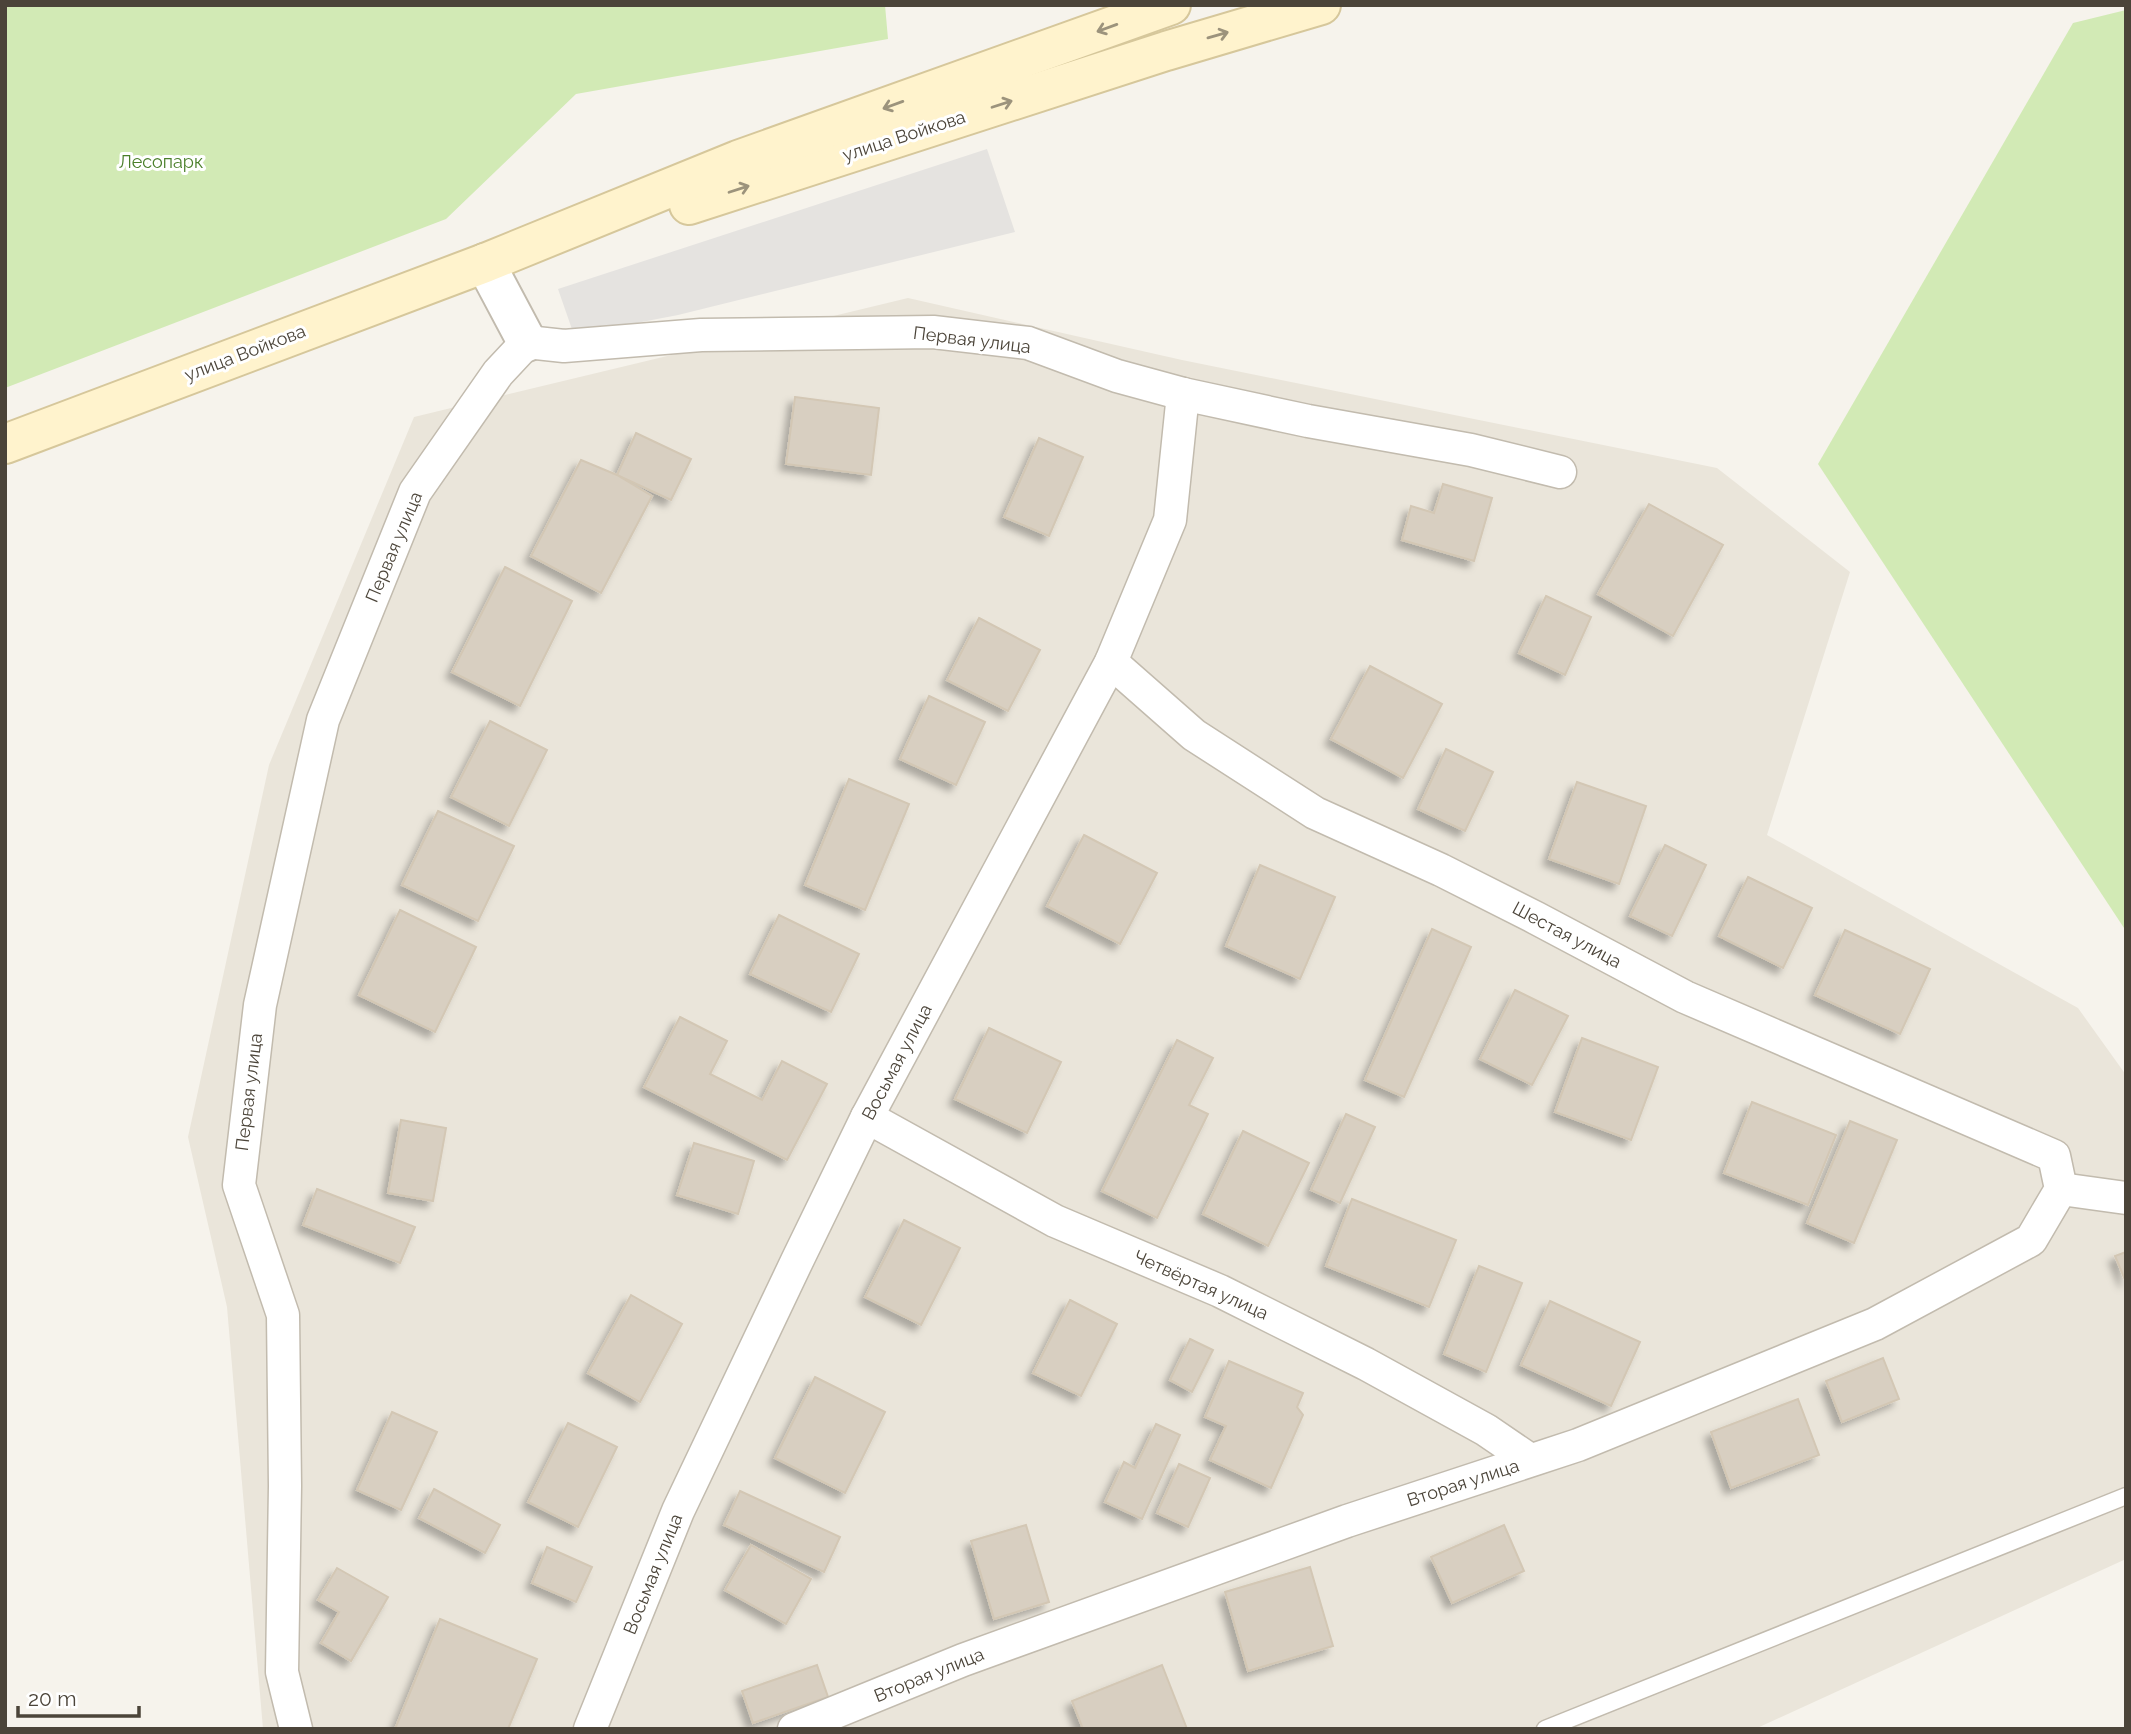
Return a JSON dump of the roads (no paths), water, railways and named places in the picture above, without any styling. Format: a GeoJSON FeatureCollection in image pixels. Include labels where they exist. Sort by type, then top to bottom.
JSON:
{"type":"FeatureCollection","features":[{"type":"Feature","properties":{"kind":"main road","name":"улица Войкова"},"geometry":{"type":"LineString","coordinates":[[5,444],[485,263],[738,160],[1171,5]]}},
{"type":"Feature","properties":{"kind":"main road","name":"улица Войкова"},"geometry":{"type":"LineString","coordinates":[[485,263],[641,221],[1166,51],[1321,5]]}},
{"type":"Feature","properties":{"kind":"street"},"geometry":{"type":"LineString","coordinates":[[485,263],[527,342]]}},
{"type":"Feature","properties":{"kind":"street","name":"Первая улица"},"geometry":{"type":"LineString","coordinates":[[296,1729],[282,1672],[285,1486],[283,1315],[239,1185],[260,1006],[323,720],[415,492],[498,373],[527,342],[564,346],[701,335],[933,332],[1028,343],[1117,376],[1183,394],[1308,421],[1471,450],[1560,472]]}},
{"type":"Feature","properties":{"kind":"street","name":"Восьмая улица"},"geometry":{"type":"LineString","coordinates":[[590,1729],[678,1511],[867,1117],[1111,662],[1170,520],[1183,394]]}},
{"type":"Feature","properties":{"kind":"street","name":"Шестая улица"},"geometry":{"type":"LineString","coordinates":[[1111,662],[1194,735],[1315,813],[1441,870],[1685,997],[2054,1156],[2061,1189]]}},
{"type":"Feature","properties":{"kind":"street","name":"Четвёртая улица"},"geometry":{"type":"LineString","coordinates":[[867,1117],[1055,1221],[1220,1291],[1366,1364],[1486,1430],[1530,1460]]}},
{"type":"Feature","properties":{"kind":"street"},"geometry":{"type":"LineString","coordinates":[[2061,1189],[2126,1198]]}},
{"type":"Feature","properties":{"kind":"street","name":"Вторая улица"},"geometry":{"type":"LineString","coordinates":[[794,1729],[963,1660],[1347,1521],[1578,1445],[1875,1324],[2031,1241],[2061,1189]]}},
{"type":"Feature","properties":{"kind":"lane"},"geometry":{"type":"LineString","coordinates":[[1545,1729],[2126,1496]]}},
{"type":"Feature","properties":{"kind":"park label","name":"Лесопарк"},"geometry":{"type":"Point","coordinates":[161,162]}}]}
